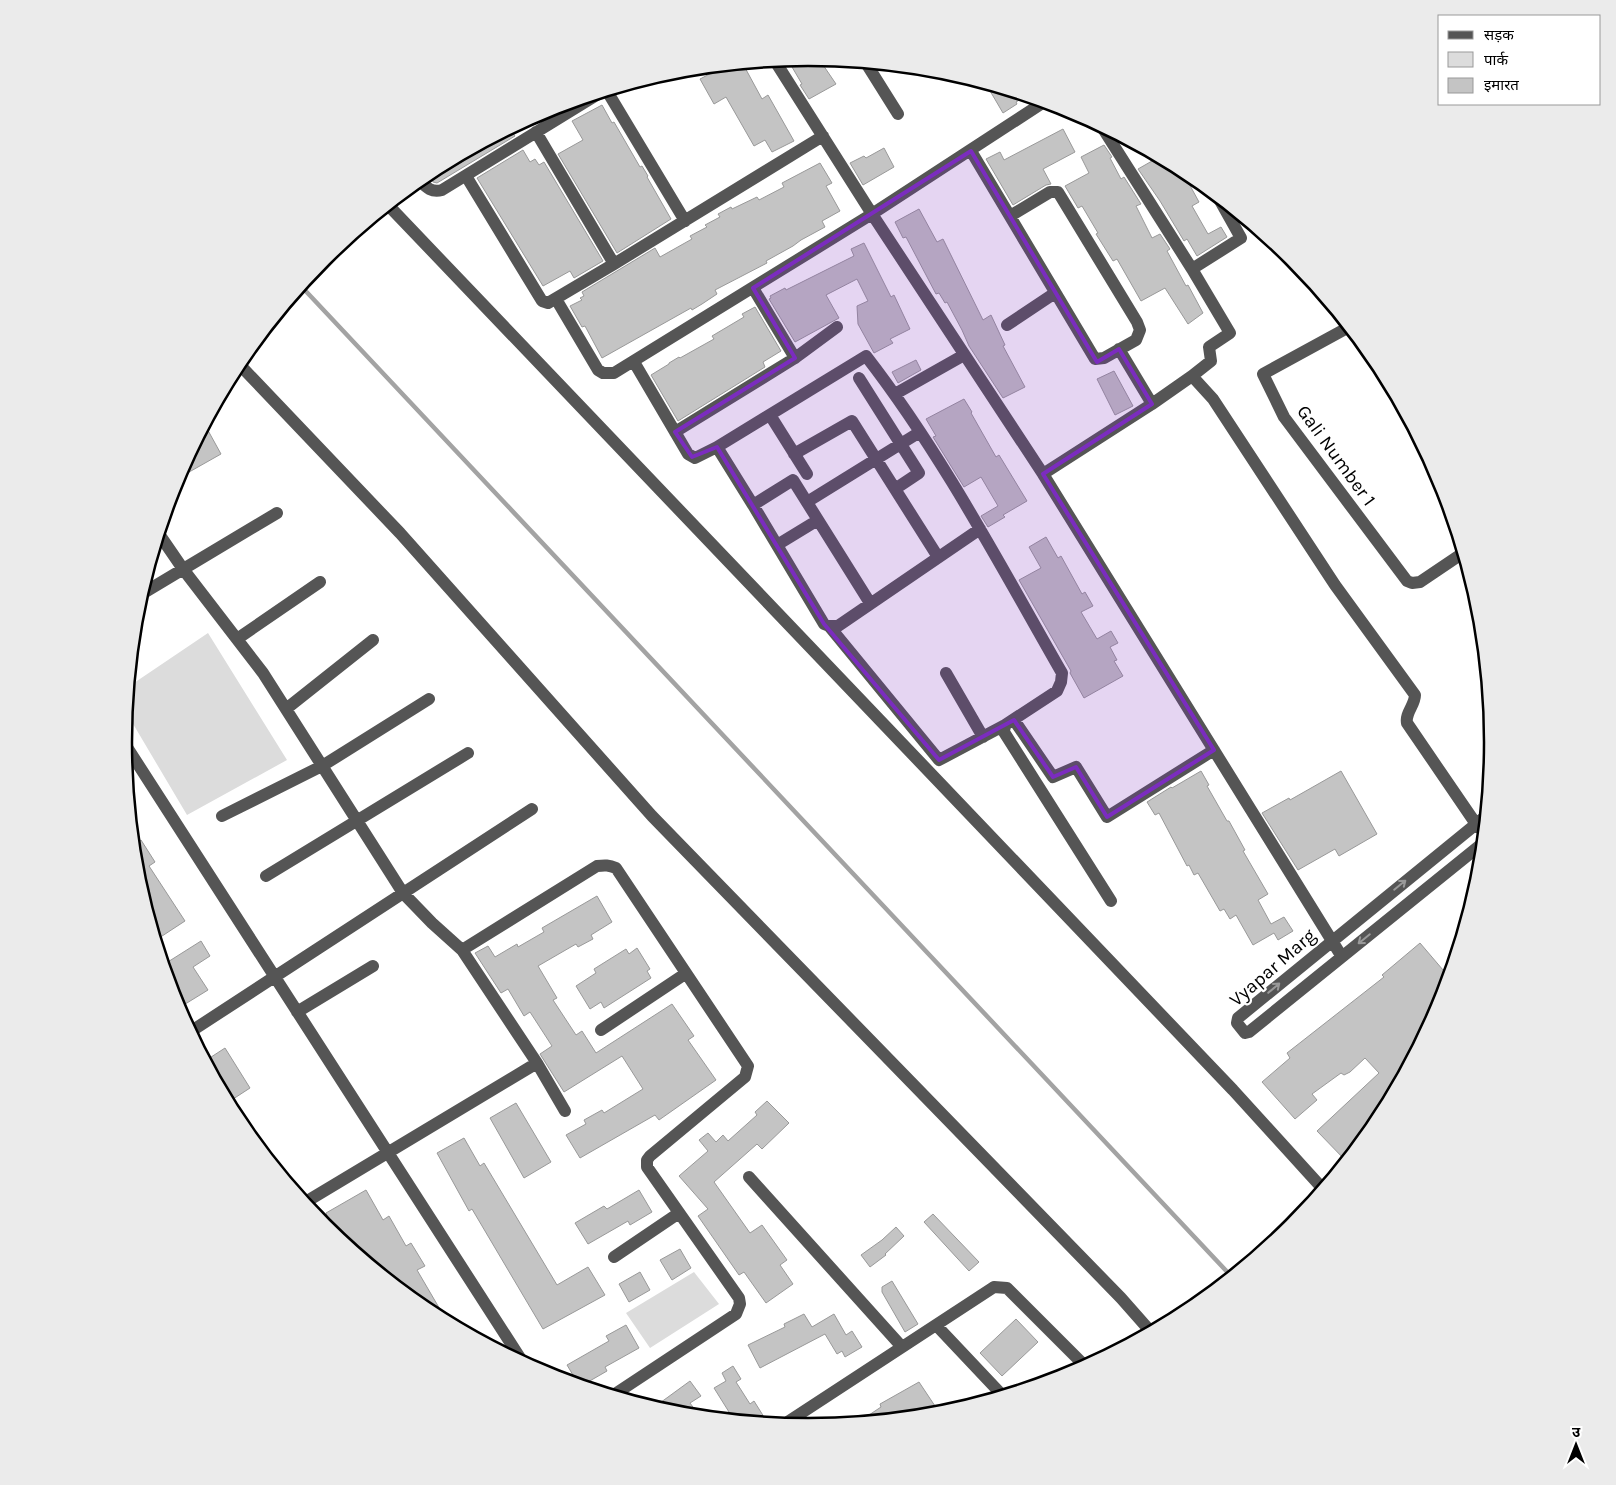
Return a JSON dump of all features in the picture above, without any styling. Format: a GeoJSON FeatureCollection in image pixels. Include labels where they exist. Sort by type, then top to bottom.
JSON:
{"type":"FeatureCollection","features":[{"type":"Feature","properties":{"kind":"street"},"geometry":{"type":"LineString","coordinates":[[779,67],[872,214],[1043,474],[1342,957]]}},
{"type":"Feature","properties":{"kind":"street"},"geometry":{"type":"LineString","coordinates":[[870,70],[898,114]]}},
{"type":"Feature","properties":{"kind":"street"},"geometry":{"type":"LineString","coordinates":[[610,96],[685,221]]}},
{"type":"Feature","properties":{"kind":"street"},"geometry":{"type":"LineString","coordinates":[[556,299],[598,370],[603,373],[614,373],[872,214],[1037,107]]}},
{"type":"Feature","properties":{"kind":"street"},"geometry":{"type":"LineString","coordinates":[[425,185],[429,189],[437,191],[466,176],[576,108]]}},
{"type":"Feature","properties":{"kind":"street"},"geometry":{"type":"LineString","coordinates":[[536,132],[614,264]]}},
{"type":"Feature","properties":{"kind":"street"},"geometry":{"type":"LineString","coordinates":[[466,176],[542,301],[548,303],[823,136]]}},
{"type":"Feature","properties":{"kind":"street"},"geometry":{"type":"LineString","coordinates":[[1043,474],[1192,376],[1211,361],[1208,347],[1230,333],[1108,137]]}},
{"type":"Feature","properties":{"kind":"street"},"geometry":{"type":"LineString","coordinates":[[971,151],[1095,359],[1104,358],[1136,340],[1140,330],[1137,322],[1058,192],[1050,192],[1010,216]]}},
{"type":"Feature","properties":{"kind":"street"},"geometry":{"type":"LineString","coordinates":[[392,209],[1226,1082],[1319,1185]]}},
{"type":"Feature","properties":{"kind":"street"},"geometry":{"type":"LineString","coordinates":[[1192,269],[1241,238],[1226,211]]}},
{"type":"Feature","properties":{"kind":"street"},"geometry":{"type":"LineString","coordinates":[[753,288],[795,358]]}},
{"type":"Feature","properties":{"kind":"street"},"geometry":{"type":"LineString","coordinates":[[1007,325],[1055,293]]}},
{"type":"Feature","properties":{"kind":"street"},"geometry":{"type":"LineString","coordinates":[[675,432],[795,358],[837,327]]}},
{"type":"Feature","properties":{"kind":"street","name":"Gali Number 1"},"geometry":{"type":"LineString","coordinates":[[1344,330],[1263,374],[1284,417],[1407,581],[1412,583],[1420,582],[1458,557]]}},
{"type":"Feature","properties":{"kind":"street"},"geometry":{"type":"LineString","coordinates":[[1119,349],[1152,404]]}},
{"type":"Feature","properties":{"kind":"street"},"geometry":{"type":"LineString","coordinates":[[895,394],[964,355]]}},
{"type":"Feature","properties":{"kind":"street"},"geometry":{"type":"LineString","coordinates":[[634,362],[688,454],[692,457],[698,457],[866,356],[895,394],[980,529],[1062,674],[1057,692],[1010,723],[939,760],[828,626],[824,624],[717,447]]}},
{"type":"Feature","properties":{"kind":"street"},"geometry":{"type":"LineString","coordinates":[[244,370],[407,541],[652,816],[1114,1291],[1147,1327]]}},
{"type":"Feature","properties":{"kind":"street"},"geometry":{"type":"LineString","coordinates":[[1192,376],[1213,399],[1335,585],[1415,695],[1406,718],[1407,723],[1479,820]]}},
{"type":"Feature","properties":{"kind":"street"},"geometry":{"type":"LineString","coordinates":[[859,378],[919,473],[895,489]]}},
{"type":"Feature","properties":{"kind":"street"},"geometry":{"type":"LineString","coordinates":[[770,415],[807,474]]}},
{"type":"Feature","properties":{"kind":"street"},"geometry":{"type":"LineString","coordinates":[[794,454],[852,421],[938,557]]}},
{"type":"Feature","properties":{"kind":"street"},"geometry":{"type":"LineString","coordinates":[[807,502],[920,432]]}},
{"type":"Feature","properties":{"kind":"street"},"geometry":{"type":"LineString","coordinates":[[753,505],[793,480],[870,603]]}},
{"type":"Feature","properties":{"kind":"street"},"geometry":{"type":"LineString","coordinates":[[150,589],[277,513]]}},
{"type":"Feature","properties":{"kind":"street"},"geometry":{"type":"LineString","coordinates":[[777,545],[818,520]]}},
{"type":"Feature","properties":{"kind":"street"},"geometry":{"type":"LineString","coordinates":[[828,626],[838,626],[980,529]]}},
{"type":"Feature","properties":{"kind":"street"},"geometry":{"type":"LineString","coordinates":[[163,540],[263,673],[403,893],[432,924],[462,950],[537,1063],[565,1111]]}},
{"type":"Feature","properties":{"kind":"street"},"geometry":{"type":"LineString","coordinates":[[236,639],[320,582]]}},
{"type":"Feature","properties":{"kind":"street"},"geometry":{"type":"LineString","coordinates":[[286,709],[373,640]]}},
{"type":"Feature","properties":{"kind":"street"},"geometry":{"type":"LineString","coordinates":[[946,674],[983,737]]}},
{"type":"Feature","properties":{"kind":"street"},"geometry":{"type":"LineString","coordinates":[[222,816],[322,766],[429,700]]}},
{"type":"Feature","properties":{"kind":"street"},"geometry":{"type":"LineString","coordinates":[[1010,723],[1053,777],[1076,767],[1107,817],[1214,750]]}},
{"type":"Feature","properties":{"kind":"street"},"geometry":{"type":"LineString","coordinates":[[1010,723],[1005,735],[1111,901]]}},
{"type":"Feature","properties":{"kind":"street"},"geometry":{"type":"LineString","coordinates":[[266,876],[468,753]]}},
{"type":"Feature","properties":{"kind":"street"},"geometry":{"type":"LineString","coordinates":[[132,754],[516,1352]]}},
{"type":"Feature","properties":{"kind":"street"},"geometry":{"type":"LineString","coordinates":[[195,1029],[532,809]]}},
{"type":"Feature","properties":{"kind":"street","name":"Vyapar Marg"},"geometry":{"type":"LineString","coordinates":[[1474,855],[1249,1032],[1245,1033],[1237,1023],[1238,1018],[1332,940],[1462,836],[1479,826]]}},
{"type":"Feature","properties":{"kind":"street"},"geometry":{"type":"LineString","coordinates":[[1462,836],[1475,846]]}},
{"type":"Feature","properties":{"kind":"street"},"geometry":{"type":"LineString","coordinates":[[462,950],[597,866],[604,864],[616,868],[748,1066],[744,1078],[647,1160],[647,1167],[739,1298],[739,1310],[736,1314],[619,1392]]}},
{"type":"Feature","properties":{"kind":"street"},"geometry":{"type":"LineString","coordinates":[[297,1012],[373,966]]}},
{"type":"Feature","properties":{"kind":"street"},"geometry":{"type":"LineString","coordinates":[[601,1030],[685,974]]}},
{"type":"Feature","properties":{"kind":"street"},"geometry":{"type":"LineString","coordinates":[[310,1199],[537,1063]]}},
{"type":"Feature","properties":{"kind":"street"},"geometry":{"type":"LineString","coordinates":[[749,1177],[902,1347]]}},
{"type":"Feature","properties":{"kind":"street"},"geometry":{"type":"LineString","coordinates":[[614,1257],[679,1212]]}},
{"type":"Feature","properties":{"kind":"street"},"geometry":{"type":"LineString","coordinates":[[793,1418],[994,1287],[1007,1288],[1080,1361]]}},
{"type":"Feature","properties":{"kind":"street"},"geometry":{"type":"LineString","coordinates":[[936,1325],[998,1391]]}},
{"type":"Feature","properties":{"kind":"highlighted area"},"geometry":{"type":"Polygon","coordinates":[[[971,151],[1097,362],[1119,349],[1152,404],[1043,474],[1214,750],[1107,817],[1076,767],[1053,777],[1014,720],[939,760],[824,624],[717,447],[692,457],[675,432],[795,358],[753,288],[971,151]]]}},
{"type":"Feature","properties":{"kind":"green space"},"geometry":{"type":"Polygon","coordinates":[[[208,633],[287,760],[187,815],[132,723],[135,682],[208,633]]]}},
{"type":"Feature","properties":{"kind":"green space"},"geometry":{"type":"Polygon","coordinates":[[[694,1272],[719,1304],[650,1348],[626,1313],[694,1272]]]}},
{"type":"Feature","properties":{"kind":"building"},"geometry":{"type":"Polygon","coordinates":[[[792,67],[824,67],[836,84],[809,99],[792,67]]]}},
{"type":"Feature","properties":{"kind":"building"},"geometry":{"type":"Polygon","coordinates":[[[746,70],[762,99],[768,95],[794,141],[772,152],[765,140],[754,146],[726,97],[714,104],[700,79],[711,73],[746,70]]]}},
{"type":"Feature","properties":{"kind":"building"},"geometry":{"type":"Polygon","coordinates":[[[990,91],[1019,100],[1016,102],[1017,104],[1003,113],[990,91]]]}},
{"type":"Feature","properties":{"kind":"building"},"geometry":{"type":"Polygon","coordinates":[[[602,105],[640,167],[642,166],[671,219],[617,253],[558,154],[583,140],[572,121],[602,105]]]}},
{"type":"Feature","properties":{"kind":"building"},"geometry":{"type":"Polygon","coordinates":[[[1063,129],[1075,152],[1043,169],[1051,184],[1046,185],[1013,205],[986,159],[1000,152],[1004,160],[1063,129]]]}},
{"type":"Feature","properties":{"kind":"building"},"geometry":{"type":"Polygon","coordinates":[[[514,134],[515,136],[437,183],[432,180],[470,157],[509,136],[514,134]]]}},
{"type":"Feature","properties":{"kind":"building"},"geometry":{"type":"Polygon","coordinates":[[[1104,145],[1112,157],[1110,158],[1121,179],[1124,177],[1141,204],[1136,206],[1152,238],[1160,234],[1170,249],[1167,251],[1186,286],[1188,285],[1203,313],[1188,324],[1165,288],[1141,301],[1117,259],[1113,261],[1096,234],[1098,233],[1082,206],[1078,208],[1065,186],[1089,173],[1081,157],[1104,145]]]}},
{"type":"Feature","properties":{"kind":"building"},"geometry":{"type":"Polygon","coordinates":[[[884,148],[894,167],[863,185],[850,163],[864,156],[866,158],[884,148]]]}},
{"type":"Feature","properties":{"kind":"building"},"geometry":{"type":"Polygon","coordinates":[[[523,150],[530,162],[535,159],[539,165],[544,162],[603,261],[574,278],[570,271],[543,286],[477,178],[523,150]]]}},
{"type":"Feature","properties":{"kind":"building"},"geometry":{"type":"Polygon","coordinates":[[[1152,161],[1189,184],[1199,202],[1192,206],[1208,234],[1221,227],[1227,237],[1197,256],[1187,239],[1184,241],[1138,169],[1152,161]]]}},
{"type":"Feature","properties":{"kind":"building"},"geometry":{"type":"Polygon","coordinates":[[[820,163],[832,183],[826,186],[840,211],[822,221],[825,227],[766,261],[767,263],[715,290],[717,294],[692,310],[691,308],[602,358],[585,326],[582,327],[570,306],[582,300],[580,298],[584,296],[582,292],[655,248],[660,257],[692,239],[690,236],[720,217],[718,214],[757,197],[759,200],[784,187],[782,183],[820,163]]]}},
{"type":"Feature","properties":{"kind":"building"},"geometry":{"type":"Polygon","coordinates":[[[919,209],[937,242],[943,239],[983,320],[991,315],[1005,345],[1003,346],[1025,387],[1003,398],[969,346],[947,302],[945,303],[939,293],[936,294],[906,237],[903,238],[895,222],[919,209]]]}},
{"type":"Feature","properties":{"kind":"building"},"geometry":{"type":"Polygon","coordinates":[[[864,243],[891,297],[894,295],[910,329],[890,339],[893,343],[874,353],[858,324],[857,306],[868,301],[857,279],[826,295],[839,318],[795,342],[769,299],[771,298],[770,296],[854,256],[851,249],[864,243]]]}},
{"type":"Feature","properties":{"kind":"building"},"geometry":{"type":"Polygon","coordinates":[[[755,307],[781,351],[763,362],[765,367],[678,421],[651,375],[679,357],[714,339],[712,336],[744,317],[742,314],[755,307]]]}},
{"type":"Feature","properties":{"kind":"building"},"geometry":{"type":"Polygon","coordinates":[[[916,360],[921,370],[898,383],[892,372],[916,360]]]}},
{"type":"Feature","properties":{"kind":"building"},"geometry":{"type":"Polygon","coordinates":[[[1114,371],[1133,406],[1115,415],[1097,379],[1114,371]]]}},
{"type":"Feature","properties":{"kind":"building"},"geometry":{"type":"Polygon","coordinates":[[[964,399],[996,457],[999,455],[1027,501],[1003,515],[1005,517],[988,527],[981,516],[998,506],[981,477],[964,487],[933,437],[936,436],[926,419],[964,399]]]}},
{"type":"Feature","properties":{"kind":"building"},"geometry":{"type":"Polygon","coordinates":[[[208,430],[221,454],[188,473],[208,430]]]}},
{"type":"Feature","properties":{"kind":"building"},"geometry":{"type":"Polygon","coordinates":[[[1046,537],[1058,558],[1061,556],[1082,594],[1085,592],[1093,606],[1081,612],[1097,639],[1111,631],[1118,643],[1110,647],[1117,660],[1114,661],[1123,676],[1084,698],[1070,673],[1071,671],[1019,580],[1041,568],[1029,547],[1046,537]]]}},
{"type":"Feature","properties":{"kind":"building"},"geometry":{"type":"Polygon","coordinates":[[[1201,771],[1209,785],[1207,786],[1227,821],[1229,821],[1245,850],[1243,851],[1268,894],[1258,900],[1271,924],[1284,917],[1293,931],[1278,940],[1274,933],[1253,945],[1236,915],[1230,919],[1224,909],[1220,911],[1198,873],[1194,875],[1189,865],[1187,866],[1159,813],[1155,815],[1147,802],[1201,771]]]}},
{"type":"Feature","properties":{"kind":"building"},"geometry":{"type":"Polygon","coordinates":[[[1341,771],[1377,834],[1339,856],[1335,849],[1298,870],[1262,813],[1289,798],[1290,800],[1341,771]]]}},
{"type":"Feature","properties":{"kind":"building"},"geometry":{"type":"Polygon","coordinates":[[[141,840],[155,862],[149,866],[185,921],[161,937],[145,874],[141,840]]]}},
{"type":"Feature","properties":{"kind":"building"},"geometry":{"type":"Polygon","coordinates":[[[597,896],[612,922],[591,935],[593,939],[578,947],[576,944],[538,966],[557,998],[553,1000],[576,1035],[582,1031],[596,1053],[672,1004],[694,1036],[688,1040],[716,1080],[659,1120],[655,1115],[580,1158],[566,1135],[586,1124],[584,1120],[602,1110],[604,1113],[643,1089],[622,1056],[564,1092],[540,1054],[552,1046],[530,1012],[524,1016],[508,989],[501,993],[475,953],[488,946],[495,957],[517,944],[518,947],[544,932],[542,928],[597,896]]]}},
{"type":"Feature","properties":{"kind":"building"},"geometry":{"type":"Polygon","coordinates":[[[201,941],[210,956],[193,967],[208,990],[185,1004],[169,961],[201,941]]]}},
{"type":"Feature","properties":{"kind":"building"},"geometry":{"type":"Polygon","coordinates":[[[1420,943],[1444,971],[1415,1042],[1394,1081],[1342,1157],[1317,1131],[1379,1073],[1365,1058],[1350,1072],[1344,1075],[1341,1073],[1312,1094],[1317,1100],[1295,1119],[1262,1082],[1290,1058],[1287,1053],[1384,977],[1382,975],[1420,943]]]}},
{"type":"Feature","properties":{"kind":"building"},"geometry":{"type":"Polygon","coordinates":[[[637,948],[650,969],[647,971],[651,978],[604,1008],[601,1002],[590,1009],[576,986],[596,973],[594,969],[626,949],[629,954],[637,948]]]}},
{"type":"Feature","properties":{"kind":"building"},"geometry":{"type":"Polygon","coordinates":[[[225,1048],[250,1088],[234,1099],[210,1058],[225,1048]]]}},
{"type":"Feature","properties":{"kind":"building"},"geometry":{"type":"Polygon","coordinates":[[[767,1101],[789,1123],[762,1149],[757,1144],[714,1182],[750,1233],[762,1225],[787,1260],[780,1265],[793,1284],[766,1303],[744,1272],[739,1275],[698,1216],[708,1209],[679,1176],[708,1151],[699,1140],[708,1133],[716,1142],[723,1135],[728,1141],[757,1115],[755,1112],[767,1101]]]}},
{"type":"Feature","properties":{"kind":"building"},"geometry":{"type":"Polygon","coordinates":[[[516,1103],[551,1162],[524,1178],[490,1118],[516,1103]]]}},
{"type":"Feature","properties":{"kind":"building"},"geometry":{"type":"Polygon","coordinates":[[[464,1138],[480,1166],[484,1163],[557,1285],[588,1267],[605,1295],[543,1329],[472,1209],[469,1211],[437,1153],[464,1138]]]}},
{"type":"Feature","properties":{"kind":"building"},"geometry":{"type":"Polygon","coordinates":[[[366,1190],[383,1220],[389,1216],[406,1246],[411,1243],[425,1266],[417,1270],[440,1310],[396,1279],[362,1251],[330,1221],[326,1217],[326,1213],[366,1190]]]}},
{"type":"Feature","properties":{"kind":"building"},"geometry":{"type":"Polygon","coordinates":[[[639,1190],[652,1212],[630,1225],[628,1221],[588,1244],[575,1223],[604,1206],[607,1209],[639,1190]]]}},
{"type":"Feature","properties":{"kind":"building"},"geometry":{"type":"Polygon","coordinates":[[[933,1214],[979,1262],[969,1271],[924,1222],[933,1214]]]}},
{"type":"Feature","properties":{"kind":"building"},"geometry":{"type":"Polygon","coordinates":[[[896,1227],[904,1236],[886,1255],[870,1267],[861,1255],[896,1227]]]}},
{"type":"Feature","properties":{"kind":"building"},"geometry":{"type":"Polygon","coordinates":[[[680,1249],[691,1268],[672,1280],[660,1260],[680,1249]]]}},
{"type":"Feature","properties":{"kind":"building"},"geometry":{"type":"Polygon","coordinates":[[[640,1272],[650,1290],[629,1302],[619,1284],[640,1272]]]}},
{"type":"Feature","properties":{"kind":"building"},"geometry":{"type":"Polygon","coordinates":[[[892,1281],[918,1324],[905,1332],[882,1292],[882,1287],[892,1281]]]}},
{"type":"Feature","properties":{"kind":"building"},"geometry":{"type":"Polygon","coordinates":[[[804,1314],[812,1327],[834,1314],[846,1335],[852,1331],[862,1347],[845,1357],[842,1351],[837,1354],[825,1334],[760,1368],[748,1345],[785,1327],[784,1324],[804,1314]]]}},
{"type":"Feature","properties":{"kind":"building"},"geometry":{"type":"Polygon","coordinates":[[[1016,1319],[1038,1342],[1002,1376],[980,1353],[1016,1319]]]}},
{"type":"Feature","properties":{"kind":"building"},"geometry":{"type":"Polygon","coordinates":[[[626,1325],[639,1348],[605,1367],[607,1371],[588,1382],[574,1376],[567,1365],[609,1341],[606,1336],[626,1325]]]}},
{"type":"Feature","properties":{"kind":"building"},"geometry":{"type":"Polygon","coordinates":[[[733,1366],[741,1379],[736,1382],[750,1404],[754,1401],[764,1417],[730,1414],[714,1388],[726,1381],[722,1373],[733,1366]]]}},
{"type":"Feature","properties":{"kind":"building"},"geometry":{"type":"Polygon","coordinates":[[[690,1381],[701,1396],[690,1403],[694,1409],[661,1402],[690,1381]]]}},
{"type":"Feature","properties":{"kind":"building"},"geometry":{"type":"Polygon","coordinates":[[[919,1382],[935,1406],[868,1416],[881,1407],[880,1404],[919,1382]]]}},
{"type":"Feature","properties":{"kind":"waterway"},"geometry":{"type":"LineString","coordinates":[[306,291],[1228,1273]]}}]}
